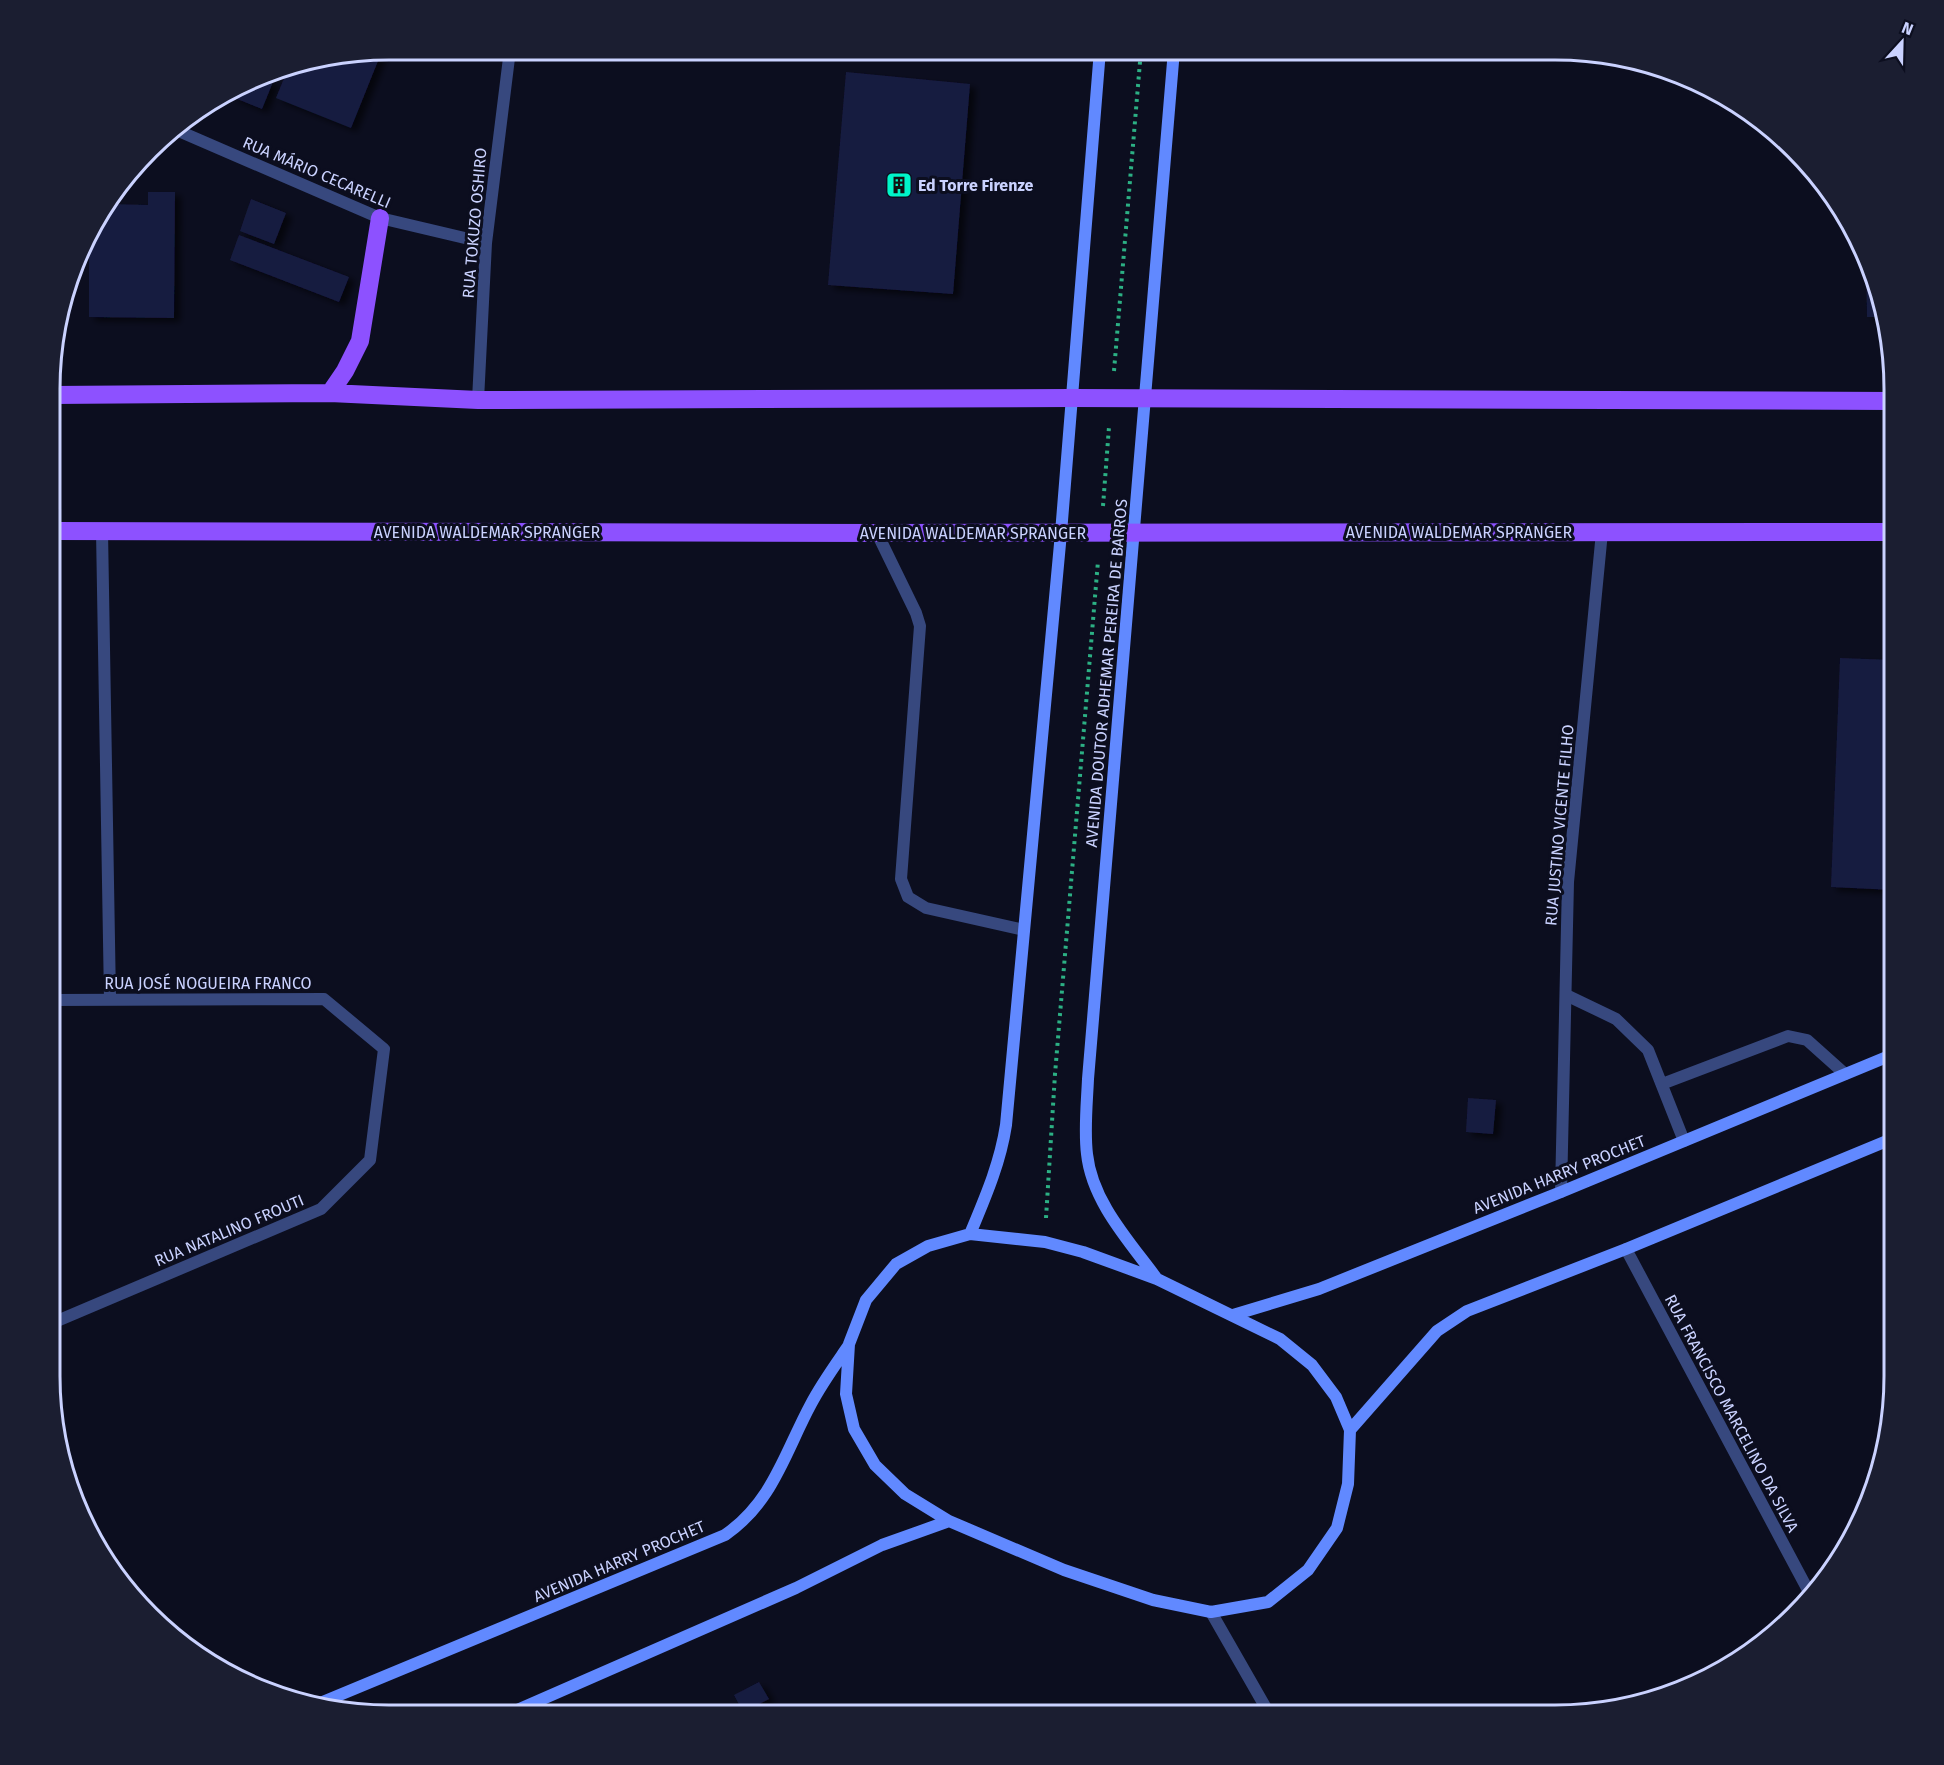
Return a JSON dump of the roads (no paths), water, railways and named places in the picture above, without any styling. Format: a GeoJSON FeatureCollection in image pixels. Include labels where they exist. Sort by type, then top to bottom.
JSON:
{"type":"FeatureCollection","features":[{"type":"Feature","properties":{"kind":"main road"},"geometry":{"type":"LineString","coordinates":[[330,393],[345,371],[360,341],[380,218]]}},
{"type":"Feature","properties":{"kind":"main road"},"geometry":{"type":"LineString","coordinates":[[60,394],[330,393],[478,400],[1072,398],[1884,401]]}},
{"type":"Feature","properties":{"kind":"main road","name":"AVENIDA WALDEMAR SPRANGER"},"geometry":{"type":"LineString","coordinates":[[60,531],[1884,532]]}},
{"type":"Feature","properties":{"kind":"street","name":"RUA TOKUZO OSHIRO"},"geometry":{"type":"LineString","coordinates":[[478,400],[486,243],[509,60]]}},
{"type":"Feature","properties":{"kind":"street"},"geometry":{"type":"LineString","coordinates":[[970,1234],[1002,1150],[1006,1125],[1061,533],[1099,60]]}},
{"type":"Feature","properties":{"kind":"street","name":"AVENIDA DOUTOR ADHEMAR PEREIRA DE BARROS"},"geometry":{"type":"LineString","coordinates":[[1158,1279],[1121,1230],[1098,1193],[1086,1155],[1089,1067],[1173,60]]}},
{"type":"Feature","properties":{"kind":"street","name":"RUA MÁRIO CECARELLI"},"geometry":{"type":"LineString","coordinates":[[183,133],[380,218],[486,243]]}},
{"type":"Feature","properties":{"kind":"street"},"geometry":{"type":"LineString","coordinates":[[102,531],[110,999]]}},
{"type":"Feature","properties":{"kind":"street","name":"RUA JUSTINO VICENTE FILHO"},"geometry":{"type":"LineString","coordinates":[[1561,1192],[1568,882],[1602,532]]}},
{"type":"Feature","properties":{"kind":"street"},"geometry":{"type":"LineString","coordinates":[[877,533],[916,613],[920,626],[901,879],[908,897],[926,908],[1024,930]]}},
{"type":"Feature","properties":{"kind":"street"},"geometry":{"type":"LineString","coordinates":[[1566,995],[1616,1019],[1648,1050],[1684,1142]]}},
{"type":"Feature","properties":{"kind":"street","name":"RUA JOSÉ NOGUEIRA FRANCO"},"geometry":{"type":"LineString","coordinates":[[60,1000],[324,999],[384,1049]]}},
{"type":"Feature","properties":{"kind":"street"},"geometry":{"type":"LineString","coordinates":[[1662,1084],[1788,1036],[1807,1040],[1845,1074]]}},
{"type":"Feature","properties":{"kind":"street","name":"RUA NATALINO FROUTI"},"geometry":{"type":"LineString","coordinates":[[60,1320],[321,1209],[370,1160],[384,1049]]}},
{"type":"Feature","properties":{"kind":"street","name":"AVENIDA HARRY PROCHET"},"geometry":{"type":"LineString","coordinates":[[1233,1315],[1319,1289],[1684,1142],[1884,1058]]}},
{"type":"Feature","properties":{"kind":"street"},"geometry":{"type":"LineString","coordinates":[[1350,1430],[1437,1331],[1467,1311],[1626,1249],[1884,1142]]}},
{"type":"Feature","properties":{"kind":"street"},"geometry":{"type":"LineString","coordinates":[[970,1234],[1045,1242],[1083,1252],[1158,1279],[1280,1339],[1312,1365],[1336,1397],[1350,1430],[1348,1484],[1338,1527],[1308,1570],[1268,1602],[1211,1612],[1153,1600],[1075,1574],[949,1521],[905,1494],[875,1465],[854,1429],[846,1394],[849,1344],[866,1300],[896,1264],[928,1246],[970,1234]]}},
{"type":"Feature","properties":{"kind":"street","name":"RUA FRANCISCO MARCELINO DA SILVA"},"geometry":{"type":"LineString","coordinates":[[1626,1249],[1807,1587]]}},
{"type":"Feature","properties":{"kind":"street","name":"AVENIDA HARRY PROCHET"},"geometry":{"type":"LineString","coordinates":[[329,1700],[725,1535],[741,1524],[760,1504],[812,1402],[849,1344]]}},
{"type":"Feature","properties":{"kind":"street"},"geometry":{"type":"LineString","coordinates":[[529,1705],[796,1587],[882,1545],[949,1521]]}},
{"type":"Feature","properties":{"kind":"street"},"geometry":{"type":"LineString","coordinates":[[1211,1612],[1264,1705]]}},
{"type":"Feature","properties":{"kind":"place","name":"Ed Torre Firenze"},"geometry":{"type":"Point","coordinates":[899,185]}}]}
